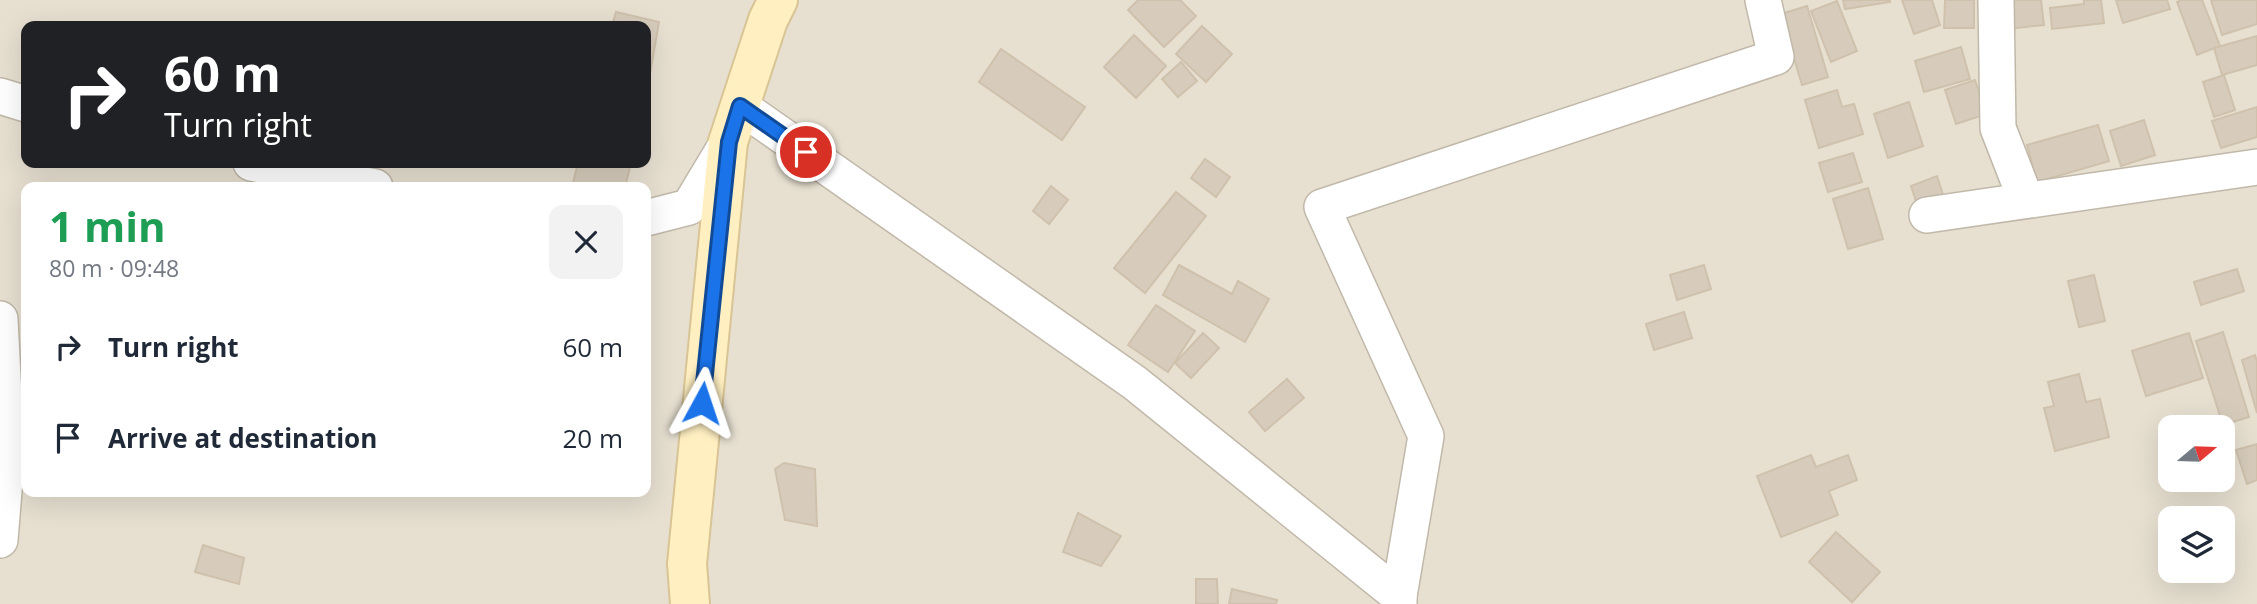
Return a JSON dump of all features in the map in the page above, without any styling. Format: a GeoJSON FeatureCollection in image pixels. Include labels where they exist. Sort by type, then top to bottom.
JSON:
{"type":"FeatureCollection","features":[{"type":"Feature","properties":{"kind":"street"},"geometry":{"type":"LineString","coordinates":[[690,604],[687,564],[729,142],[768,20],[778,0]]}},
{"type":"Feature","properties":{"kind":"street"},"geometry":{"type":"LineString","coordinates":[[1399,600],[1426,436],[1322,207],[1776,57],[1763,0]]}},
{"type":"Feature","properties":{"kind":"street"},"geometry":{"type":"LineString","coordinates":[[1996,0],[1998,128],[2026,200]]}},
{"type":"Feature","properties":{"kind":"street"},"geometry":{"type":"LineString","coordinates":[[0,96],[21,102]]}},
{"type":"Feature","properties":{"kind":"street"},"geometry":{"type":"LineString","coordinates":[[740,106],[1135,383],[1399,600]]}},
{"type":"Feature","properties":{"kind":"street"},"geometry":{"type":"LineString","coordinates":[[651,217],[689,207],[729,142]]}},
{"type":"Feature","properties":{"kind":"street"},"geometry":{"type":"LineString","coordinates":[[1927,215],[2257,167]]}},
{"type":"Feature","properties":{"kind":"street"},"geometry":{"type":"LineString","coordinates":[[277,168],[349,182]]}},
{"type":"Feature","properties":{"kind":"street"},"geometry":{"type":"LineString","coordinates":[[0,319],[4,454],[0,540]]}},
{"type":"Feature","properties":{"kind":"shaded area"},"geometry":{"type":"Polygon","coordinates":[[[0,0],[2257,0],[2257,604],[0,604],[0,0]]]}},
{"type":"Feature","properties":{"kind":"building"},"geometry":{"type":"Polygon","coordinates":[[[1138,0],[1180,0],[1196,16],[1164,47],[1128,10],[1138,0]]]}},
{"type":"Feature","properties":{"kind":"building"},"geometry":{"type":"Polygon","coordinates":[[[1843,0],[1890,0],[1890,2],[1845,9],[1843,0]]]}},
{"type":"Feature","properties":{"kind":"building"},"geometry":{"type":"Polygon","coordinates":[[[1902,0],[1932,0],[1940,25],[1914,34],[1902,0]]]}},
{"type":"Feature","properties":{"kind":"building"},"geometry":{"type":"Polygon","coordinates":[[[1945,0],[1974,0],[1974,28],[1944,28],[1945,0]]]}},
{"type":"Feature","properties":{"kind":"building"},"geometry":{"type":"Polygon","coordinates":[[[2005,0],[2041,0],[2044,25],[2008,29],[2005,0]]]}},
{"type":"Feature","properties":{"kind":"building"},"geometry":{"type":"Polygon","coordinates":[[[2084,0],[2101,0],[2104,23],[2052,29],[2050,8],[2084,4],[2084,0]]]}},
{"type":"Feature","properties":{"kind":"building"},"geometry":{"type":"Polygon","coordinates":[[[2116,0],[2167,0],[2170,9],[2123,23],[2116,0]]]}},
{"type":"Feature","properties":{"kind":"building"},"geometry":{"type":"Polygon","coordinates":[[[2202,0],[2220,46],[2197,55],[2177,2],[2202,0]]]}},
{"type":"Feature","properties":{"kind":"building"},"geometry":{"type":"Polygon","coordinates":[[[2211,0],[2257,0],[2257,24],[2222,35],[2211,0]]]}},
{"type":"Feature","properties":{"kind":"building"},"geometry":{"type":"Polygon","coordinates":[[[1837,1],[1857,51],[1831,62],[1811,11],[1837,1]]]}},
{"type":"Feature","properties":{"kind":"building"},"geometry":{"type":"Polygon","coordinates":[[[1807,6],[1828,77],[1802,85],[1781,14],[1807,6]]]}},
{"type":"Feature","properties":{"kind":"building"},"geometry":{"type":"Polygon","coordinates":[[[616,12],[659,22],[651,68],[651,21],[613,21],[616,12]]]}},
{"type":"Feature","properties":{"kind":"building"},"geometry":{"type":"Polygon","coordinates":[[[1202,26],[1232,54],[1206,82],[1176,54],[1202,26]]]}},
{"type":"Feature","properties":{"kind":"building"},"geometry":{"type":"Polygon","coordinates":[[[1134,35],[1166,66],[1136,98],[1104,67],[1134,35]]]}},
{"type":"Feature","properties":{"kind":"building"},"geometry":{"type":"Polygon","coordinates":[[[2257,36],[2257,65],[2222,75],[2214,48],[2257,36]]]}},
{"type":"Feature","properties":{"kind":"building"},"geometry":{"type":"Polygon","coordinates":[[[1961,47],[1970,79],[1924,92],[1915,61],[1961,47]]]}},
{"type":"Feature","properties":{"kind":"building"},"geometry":{"type":"Polygon","coordinates":[[[1001,49],[1085,107],[1062,140],[979,82],[1001,49]]]}},
{"type":"Feature","properties":{"kind":"building"},"geometry":{"type":"Polygon","coordinates":[[[1181,62],[1197,81],[1178,97],[1162,79],[1181,62]]]}},
{"type":"Feature","properties":{"kind":"building"},"geometry":{"type":"Polygon","coordinates":[[[2224,75],[2235,110],[2214,117],[2203,82],[2224,75]]]}},
{"type":"Feature","properties":{"kind":"building"},"geometry":{"type":"Polygon","coordinates":[[[1975,80],[1986,114],[1956,124],[1945,90],[1975,80]]]}},
{"type":"Feature","properties":{"kind":"building"},"geometry":{"type":"Polygon","coordinates":[[[1837,90],[1842,107],[1854,104],[1863,134],[1819,148],[1805,100],[1837,90]]]}},
{"type":"Feature","properties":{"kind":"building"},"geometry":{"type":"Polygon","coordinates":[[[1909,102],[1923,146],[1888,158],[1874,114],[1909,102]]]}},
{"type":"Feature","properties":{"kind":"building"},"geometry":{"type":"Polygon","coordinates":[[[2257,107],[2257,137],[2221,148],[2212,121],[2257,107]]]}},
{"type":"Feature","properties":{"kind":"building"},"geometry":{"type":"Polygon","coordinates":[[[2144,120],[2155,155],[2121,166],[2110,131],[2144,120]]]}},
{"type":"Feature","properties":{"kind":"building"},"geometry":{"type":"Polygon","coordinates":[[[2098,125],[2109,161],[2037,182],[2027,145],[2098,125]]]}},
{"type":"Feature","properties":{"kind":"building"},"geometry":{"type":"Polygon","coordinates":[[[1853,153],[1862,182],[1828,192],[1819,163],[1853,153]]]}},
{"type":"Feature","properties":{"kind":"building"},"geometry":{"type":"Polygon","coordinates":[[[1205,159],[1230,177],[1216,197],[1191,178],[1205,159]]]}},
{"type":"Feature","properties":{"kind":"building"},"geometry":{"type":"Polygon","coordinates":[[[577,168],[630,168],[626,182],[573,182],[577,168]]]}},
{"type":"Feature","properties":{"kind":"building"},"geometry":{"type":"Polygon","coordinates":[[[1937,176],[1945,201],[1919,210],[1911,186],[1937,176]]]}},
{"type":"Feature","properties":{"kind":"building"},"geometry":{"type":"Polygon","coordinates":[[[1051,186],[1068,200],[1049,224],[1033,211],[1051,186]]]}},
{"type":"Feature","properties":{"kind":"building"},"geometry":{"type":"Polygon","coordinates":[[[1868,188],[1883,239],[1848,249],[1833,199],[1868,188]]]}},
{"type":"Feature","properties":{"kind":"building"},"geometry":{"type":"Polygon","coordinates":[[[1176,192],[1206,216],[1145,293],[1114,268],[1176,192]]]}},
{"type":"Feature","properties":{"kind":"building"},"geometry":{"type":"Polygon","coordinates":[[[1179,265],[1232,294],[1238,281],[1269,299],[1245,342],[1163,295],[1179,265]]]}},
{"type":"Feature","properties":{"kind":"building"},"geometry":{"type":"Polygon","coordinates":[[[1704,265],[1711,289],[1677,300],[1670,275],[1704,265]]]}},
{"type":"Feature","properties":{"kind":"building"},"geometry":{"type":"Polygon","coordinates":[[[2237,269],[2244,291],[2201,305],[2194,282],[2237,269]]]}},
{"type":"Feature","properties":{"kind":"building"},"geometry":{"type":"Polygon","coordinates":[[[2094,275],[2105,321],[2079,327],[2068,281],[2094,275]]]}},
{"type":"Feature","properties":{"kind":"building"},"geometry":{"type":"Polygon","coordinates":[[[1156,305],[1195,331],[1168,372],[1128,345],[1156,305]]]}},
{"type":"Feature","properties":{"kind":"building"},"geometry":{"type":"Polygon","coordinates":[[[1684,312],[1692,338],[1654,350],[1646,324],[1684,312]]]}},
{"type":"Feature","properties":{"kind":"building"},"geometry":{"type":"Polygon","coordinates":[[[2223,332],[2249,417],[2235,421],[2235,415],[2220,415],[2196,341],[2223,332]]]}},
{"type":"Feature","properties":{"kind":"building"},"geometry":{"type":"Polygon","coordinates":[[[1203,333],[1219,348],[1191,378],[1175,363],[1203,333]]]}},
{"type":"Feature","properties":{"kind":"building"},"geometry":{"type":"Polygon","coordinates":[[[2189,333],[2203,378],[2146,396],[2132,351],[2189,333]]]}},
{"type":"Feature","properties":{"kind":"building"},"geometry":{"type":"Polygon","coordinates":[[[2255,355],[2257,362],[2257,413],[2242,360],[2255,355]]]}},
{"type":"Feature","properties":{"kind":"building"},"geometry":{"type":"Polygon","coordinates":[[[2079,374],[2086,402],[2100,399],[2109,437],[2055,451],[2044,408],[2054,406],[2048,382],[2079,374]]]}},
{"type":"Feature","properties":{"kind":"building"},"geometry":{"type":"Polygon","coordinates":[[[1287,379],[1304,398],[1265,431],[1249,412],[1287,379]]]}},
{"type":"Feature","properties":{"kind":"building"},"geometry":{"type":"Polygon","coordinates":[[[2257,444],[2257,480],[2247,484],[2236,450],[2257,444]]]}},
{"type":"Feature","properties":{"kind":"building"},"geometry":{"type":"Polygon","coordinates":[[[1811,455],[1816,467],[1848,455],[1857,480],[1829,491],[1838,515],[1781,537],[1757,476],[1811,455]]]}},
{"type":"Feature","properties":{"kind":"building"},"geometry":{"type":"Polygon","coordinates":[[[784,463],[815,469],[817,526],[785,520],[775,469],[784,463]]]}},
{"type":"Feature","properties":{"kind":"building"},"geometry":{"type":"Polygon","coordinates":[[[1078,513],[1121,536],[1101,566],[1063,552],[1078,513]]]}},
{"type":"Feature","properties":{"kind":"building"},"geometry":{"type":"Polygon","coordinates":[[[1836,532],[1880,572],[1852,602],[1809,562],[1836,532]]]}},
{"type":"Feature","properties":{"kind":"building"},"geometry":{"type":"Polygon","coordinates":[[[203,545],[244,558],[239,584],[195,572],[203,545]]]}},
{"type":"Feature","properties":{"kind":"building"},"geometry":{"type":"Polygon","coordinates":[[[1196,579],[1217,579],[1218,604],[1196,604],[1196,579]]]}},
{"type":"Feature","properties":{"kind":"building"},"geometry":{"type":"Polygon","coordinates":[[[1232,589],[1277,600],[1276,604],[1229,604],[1232,589]]]}},
{"type":"Feature","properties":{"kind":"route"},"geometry":{"type":"LineString","coordinates":[[702,403],[729,142],[740,106],[806,152]]}}]}
